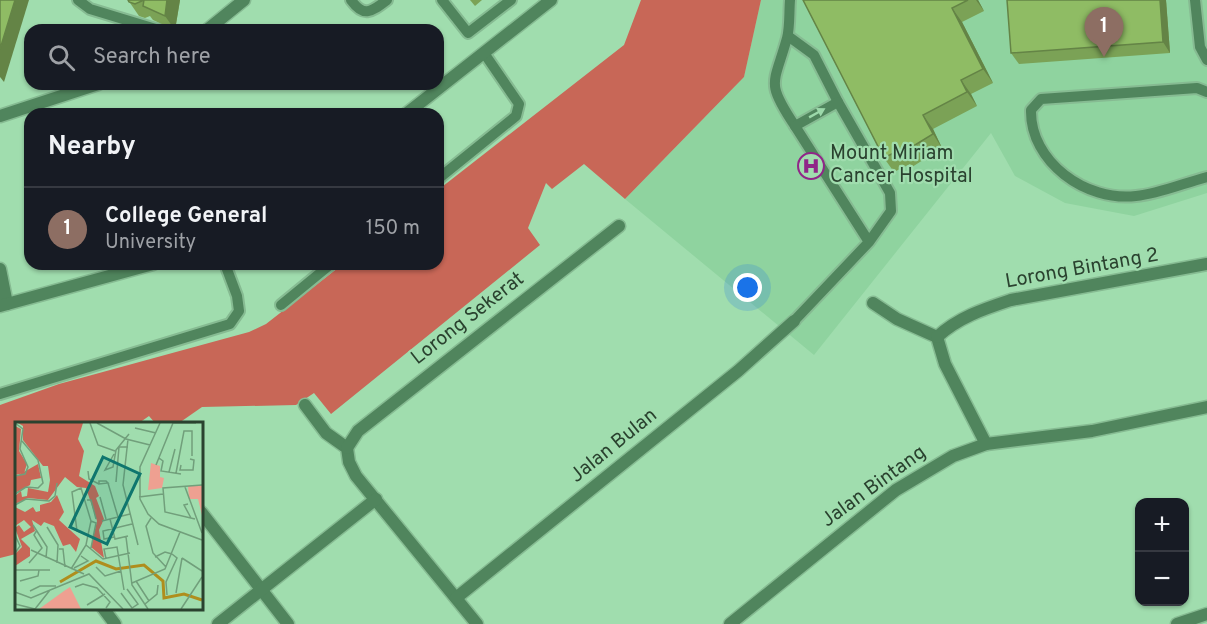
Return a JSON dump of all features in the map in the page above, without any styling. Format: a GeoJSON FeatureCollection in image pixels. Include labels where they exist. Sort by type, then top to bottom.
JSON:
{"type":"FeatureCollection","features":[{"type":"Feature","properties":{"kind":"street"},"geometry":{"type":"LineString","coordinates":[[214,24],[244,0]]}},
{"type":"Feature","properties":{"kind":"street"},"geometry":{"type":"LineString","coordinates":[[444,84],[551,0]]}},
{"type":"Feature","properties":{"kind":"street"},"geometry":{"type":"LineString","coordinates":[[24,108],[80,90]]}},
{"type":"Feature","properties":{"kind":"street"},"geometry":{"type":"LineString","coordinates":[[414,108],[437,90]]}},
{"type":"Feature","properties":{"kind":"street"},"geometry":{"type":"LineString","coordinates":[[0,116],[24,108]]}},
{"type":"Feature","properties":{"kind":"street","name":"Lorong Sekerat"},"geometry":{"type":"LineString","coordinates":[[347,448],[358,431],[619,226]]}},
{"type":"Feature","properties":{"kind":"street","name":"Lorong Bintang 2"},"geometry":{"type":"LineString","coordinates":[[937,337],[952,323],[1011,300],[1207,264]]}},
{"type":"Feature","properties":{"kind":"street"},"geometry":{"type":"LineString","coordinates":[[0,269],[3,305],[131,270]]}},
{"type":"Feature","properties":{"kind":"street"},"geometry":{"type":"LineString","coordinates":[[873,303],[897,319],[937,337],[945,364],[986,444]]}},
{"type":"Feature","properties":{"kind":"street","name":"Jalan Bulan"},"geometry":{"type":"LineString","coordinates":[[456,598],[729,378],[794,321]]}},
{"type":"Feature","properties":{"kind":"street"},"geometry":{"type":"LineString","coordinates":[[305,405],[326,433],[347,448],[349,462],[356,476],[477,624]]}},
{"type":"Feature","properties":{"kind":"street","name":"Jalan Bintang"},"geometry":{"type":"LineString","coordinates":[[730,624],[915,477],[953,456],[986,444],[1092,431],[1207,407]]}},
{"type":"Feature","properties":{"kind":"street"},"geometry":{"type":"LineString","coordinates":[[218,624],[376,499]]}},
{"type":"Feature","properties":{"kind":"street"},"geometry":{"type":"LineString","coordinates":[[202,513],[288,624]]}},
{"type":"Feature","properties":{"kind":"street"},"geometry":{"type":"LineString","coordinates":[[104,609],[115,624]]}},
{"type":"Feature","properties":{"kind":"street"},"geometry":{"type":"LineString","coordinates":[[1177,624],[1207,614]]}},
{"type":"Feature","properties":{"kind":"lane"},"geometry":{"type":"LineString","coordinates":[[78,0],[90,9],[139,24]]}},
{"type":"Feature","properties":{"kind":"lane"},"geometry":{"type":"LineString","coordinates":[[351,0],[358,10],[364,13],[371,13],[387,0]]}},
{"type":"Feature","properties":{"kind":"lane"},"geometry":{"type":"LineString","coordinates":[[442,0],[468,33],[511,0]]}},
{"type":"Feature","properties":{"kind":"lane"},"geometry":{"type":"LineString","coordinates":[[790,0],[788,36],[773,82],[779,102],[869,242]]}},
{"type":"Feature","properties":{"kind":"lane"},"geometry":{"type":"LineString","coordinates":[[1195,0],[1200,47],[1207,60]]}},
{"type":"Feature","properties":{"kind":"lane"},"geometry":{"type":"LineString","coordinates":[[788,36],[814,55],[890,193],[891,211],[869,242],[794,321]]}},
{"type":"Feature","properties":{"kind":"lane"},"geometry":{"type":"LineString","coordinates":[[444,174],[516,116],[519,104],[484,53]]}},
{"type":"Feature","properties":{"kind":"lane"},"geometry":{"type":"LineString","coordinates":[[1207,92],[1197,88],[1041,99],[1031,110],[1030,125],[1052,165],[1075,184],[1100,192],[1136,196],[1207,177]]}},
{"type":"Feature","properties":{"kind":"lane"},"geometry":{"type":"LineString","coordinates":[[795,126],[838,102]]}},
{"type":"Feature","properties":{"kind":"lane"},"geometry":{"type":"LineString","coordinates":[[0,394],[230,324],[239,311],[237,296],[227,270]]}},
{"type":"Feature","properties":{"kind":"lane"},"geometry":{"type":"LineString","coordinates":[[281,305],[324,270]]}},
{"type":"Feature","properties":{"kind":"shaded area"},"geometry":{"type":"Polygon","coordinates":[[[641,0],[761,0],[744,77],[625,199],[584,164],[552,189],[546,183],[528,228],[540,245],[331,414],[314,393],[296,405],[202,407],[180,422],[154,422],[149,416],[140,422],[15,422],[15,554],[0,558],[0,405],[59,384],[249,332],[266,324],[335,270],[444,270],[444,185],[624,45],[641,0]]]}},
{"type":"Feature","properties":{"kind":"shaded area","name":"Mount Miriam Cancer Hospital"},"geometry":{"type":"Polygon","coordinates":[[[761,0],[1207,0],[1207,193],[1134,216],[1065,203],[1015,176],[991,133],[814,355],[625,199],[744,77],[761,0]]]}},
{"type":"Feature","properties":{"kind":"building"},"geometry":{"type":"Polygon","coordinates":[[[0,0],[15,0],[0,49],[0,0]]]}},
{"type":"Feature","properties":{"kind":"building"},"geometry":{"type":"Polygon","coordinates":[[[128,0],[144,0],[135,4],[128,0]]]}},
{"type":"Feature","properties":{"kind":"building"},"geometry":{"type":"Polygon","coordinates":[[[144,0],[167,0],[165,16],[143,6],[144,0]]]}},
{"type":"Feature","properties":{"kind":"building"},"geometry":{"type":"Polygon","coordinates":[[[803,0],[968,0],[952,8],[983,69],[961,80],[967,92],[923,115],[933,134],[902,153],[901,149],[884,158],[803,0]]]}},
{"type":"Feature","properties":{"kind":"building"},"geometry":{"type":"Polygon","coordinates":[[[1007,0],[1160,0],[1163,42],[1011,53],[1007,0]]]}},
{"type":"Feature","properties":{"kind":"place","name":"College General"},"geometry":{"type":"Point","coordinates":[1104,57]}},
{"type":"Feature","properties":{"kind":"place","name":"Mount Miriam Cancer Hospital"},"geometry":{"type":"Point","coordinates":[811,166]}}]}
